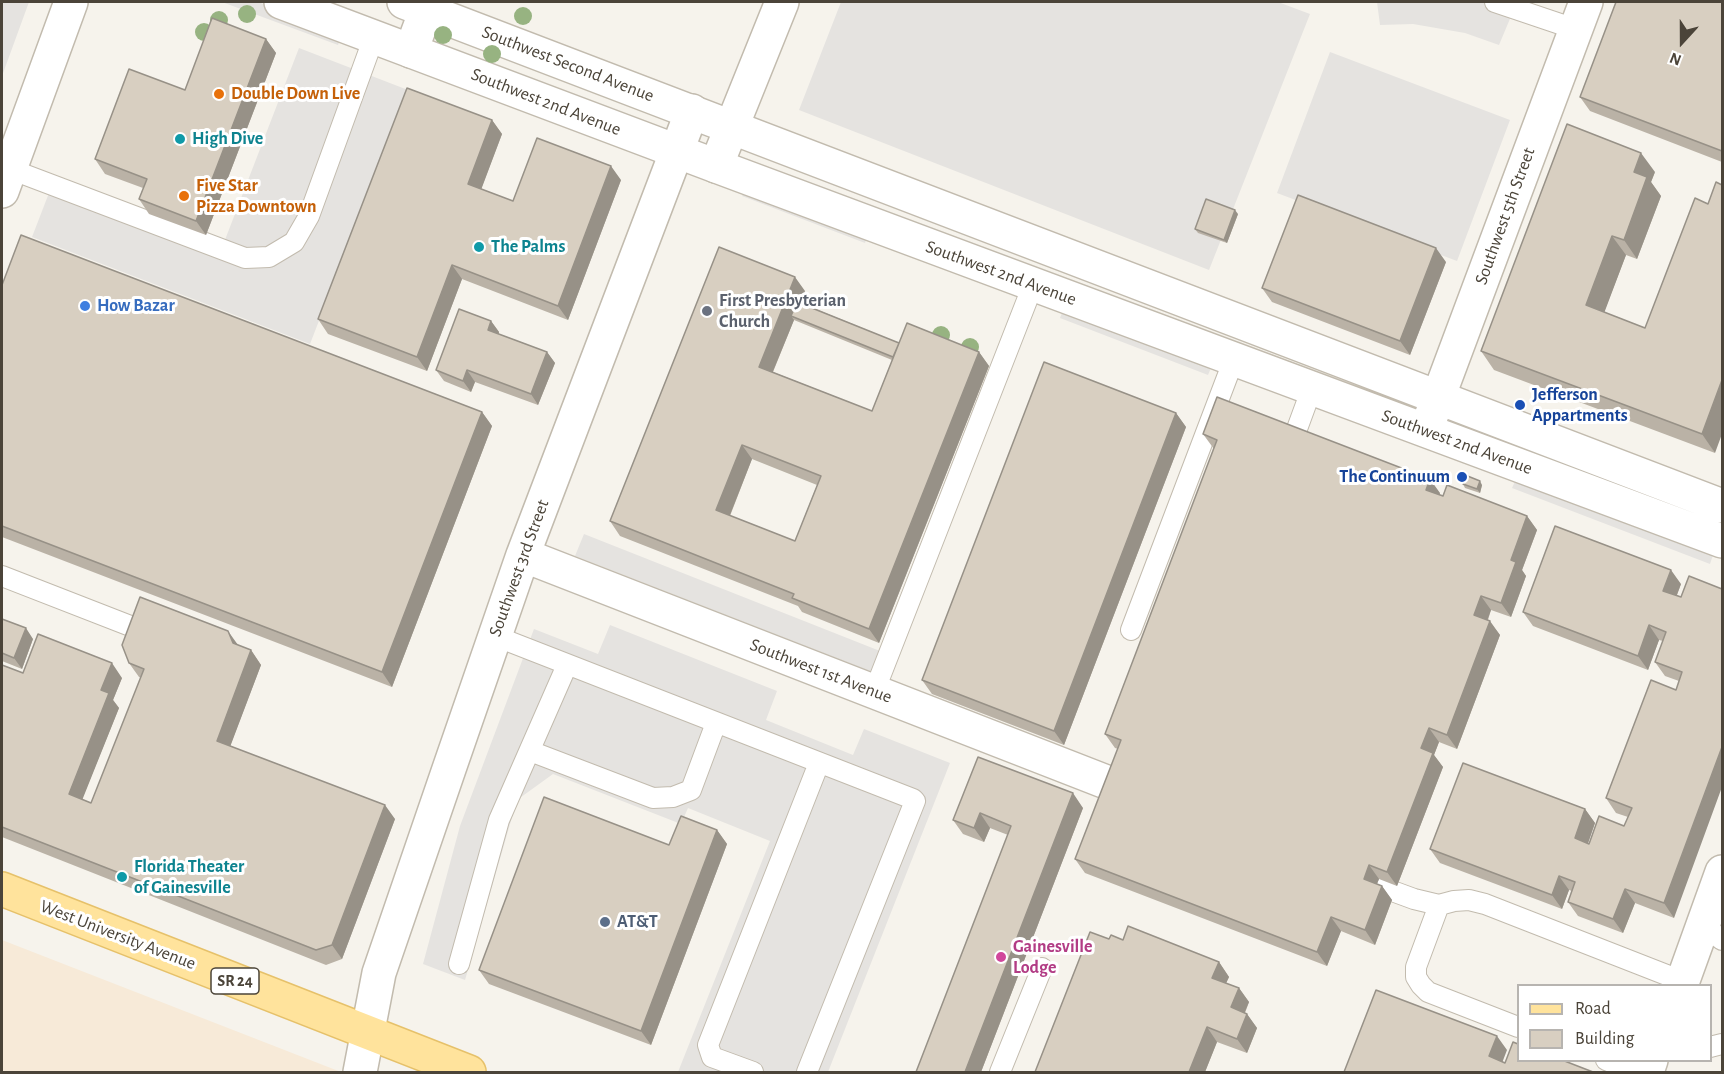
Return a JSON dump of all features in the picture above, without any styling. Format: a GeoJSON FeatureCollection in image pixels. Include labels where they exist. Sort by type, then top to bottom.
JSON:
{"type":"FeatureCollection","features":[{"type":"Feature","properties":{"kind":"main road","name":"West University Avenue"},"geometry":{"type":"LineString","coordinates":[[2,889],[469,1072]]}},
{"type":"Feature","properties":{"kind":"street"},"geometry":{"type":"LineString","coordinates":[[6,180],[71,2]]}},
{"type":"Feature","properties":{"kind":"street","name":"Southwest 2nd Avenue"},"geometry":{"type":"LineString","coordinates":[[280,2],[1722,541]]}},
{"type":"Feature","properties":{"kind":"street"},"geometry":{"type":"LineString","coordinates":[[716,166],[782,2]]}},
{"type":"Feature","properties":{"kind":"street"},"geometry":{"type":"LineString","coordinates":[[411,51],[420,4]]}},
{"type":"Feature","properties":{"kind":"street","name":"Southwest Second Avenue"},"geometry":{"type":"LineString","coordinates":[[420,4],[732,126]]}},
{"type":"Feature","properties":{"kind":"street","name":"Southwest 5th Street"},"geometry":{"type":"LineString","coordinates":[[1426,430],[1580,15]]}},
{"type":"Feature","properties":{"kind":"street","name":"Southwest 3rd Street"},"geometry":{"type":"LineString","coordinates":[[360,1072],[379,973],[495,636],[523,555],[692,111]]}},
{"type":"Feature","properties":{"kind":"street","name":"Southwest 2nd Avenue"},"geometry":{"type":"LineString","coordinates":[[732,126],[1722,506]]}},
{"type":"Feature","properties":{"kind":"street"},"geometry":{"type":"LineString","coordinates":[[1083,303],[1097,266]]}},
{"type":"Feature","properties":{"kind":"street","name":"Southwest 1st Avenue"},"geometry":{"type":"LineString","coordinates":[[523,555],[1119,787]]}},
{"type":"Feature","properties":{"kind":"street"},"geometry":{"type":"LineString","coordinates":[[1681,983],[1713,933],[1722,872]]}},
{"type":"Feature","properties":{"kind":"lane"},"geometry":{"type":"LineString","coordinates":[[1495,2],[1580,15]]}},
{"type":"Feature","properties":{"kind":"lane"},"geometry":{"type":"LineString","coordinates":[[6,180],[246,258],[269,257],[294,242],[309,216],[374,37]]}},
{"type":"Feature","properties":{"kind":"lane"},"geometry":{"type":"LineString","coordinates":[[874,692],[1033,285]]}},
{"type":"Feature","properties":{"kind":"lane"},"geometry":{"type":"LineString","coordinates":[[1131,630],[1234,359]]}},
{"type":"Feature","properties":{"kind":"lane"},"geometry":{"type":"LineString","coordinates":[[1294,437],[1312,388]]}},
{"type":"Feature","properties":{"kind":"lane"},"geometry":{"type":"LineString","coordinates":[[2,576],[133,627]]}},
{"type":"Feature","properties":{"kind":"lane"},"geometry":{"type":"LineString","coordinates":[[495,636],[912,799],[915,804],[807,1072]]}},
{"type":"Feature","properties":{"kind":"lane"},"geometry":{"type":"LineString","coordinates":[[459,964],[499,820],[567,665]]}},
{"type":"Feature","properties":{"kind":"lane"},"geometry":{"type":"LineString","coordinates":[[530,751],[653,798],[673,797],[691,790],[716,723]]}},
{"type":"Feature","properties":{"kind":"lane"},"geometry":{"type":"LineString","coordinates":[[753,1072],[712,1057],[708,1045],[819,763]]}},
{"type":"Feature","properties":{"kind":"lane"},"geometry":{"type":"LineString","coordinates":[[1376,885],[1405,897],[1439,905],[1469,900],[1485,904],[1681,983]]}},
{"type":"Feature","properties":{"kind":"lane"},"geometry":{"type":"LineString","coordinates":[[1439,905],[1416,966],[1416,977],[1421,985],[1428,992],[1517,1027]]}},
{"type":"Feature","properties":{"kind":"lane"},"geometry":{"type":"LineString","coordinates":[[1000,1072],[1042,968]]}},
{"type":"Feature","properties":{"kind":"lane"},"geometry":{"type":"LineString","coordinates":[[1611,1062],[1636,1072]]}},
{"type":"Feature","properties":{"kind":"shaded area"},"geometry":{"type":"Polygon","coordinates":[[[2,2],[29,2],[2,76],[2,2]]]}},
{"type":"Feature","properties":{"kind":"shaded area"},"geometry":{"type":"Polygon","coordinates":[[[222,2],[258,2],[343,33],[338,45],[222,2]]]}},
{"type":"Feature","properties":{"kind":"shaded area"},"geometry":{"type":"Polygon","coordinates":[[[841,2],[1278,2],[1310,14],[1209,270],[799,110],[841,2]]]}},
{"type":"Feature","properties":{"kind":"shaded area"},"geometry":{"type":"Polygon","coordinates":[[[1377,2],[1517,2],[1499,45],[1465,33],[1413,24],[1380,25],[1377,2]]]}},
{"type":"Feature","properties":{"kind":"shaded area"},"geometry":{"type":"Polygon","coordinates":[[[299,48],[408,90],[310,344],[32,237],[54,180],[223,245],[299,48]]]}},
{"type":"Feature","properties":{"kind":"shaded area"},"geometry":{"type":"Polygon","coordinates":[[[1330,52],[1510,120],[1457,261],[1277,193],[1330,52]]]}},
{"type":"Feature","properties":{"kind":"shaded area"},"geometry":{"type":"Polygon","coordinates":[[[746,185],[869,232],[865,243],[742,196],[746,185]]]}},
{"type":"Feature","properties":{"kind":"shaded area"},"geometry":{"type":"Polygon","coordinates":[[[1064,307],[1213,363],[1208,375],[1060,318],[1064,307]]]}},
{"type":"Feature","properties":{"kind":"shaded area"},"geometry":{"type":"Polygon","coordinates":[[[1517,477],[1714,552],[1710,564],[1512,488],[1517,477]]]}},
{"type":"Feature","properties":{"kind":"shaded area"},"geometry":{"type":"Polygon","coordinates":[[[584,534],[880,651],[872,672],[575,556],[584,534]]]}},
{"type":"Feature","properties":{"kind":"shaded area"},"geometry":{"type":"Polygon","coordinates":[[[610,625],[777,691],[766,720],[853,755],[864,729],[950,763],[828,1072],[678,1072],[770,841],[688,808],[681,824],[553,774],[517,800],[465,980],[423,964],[460,826],[534,629],[598,654],[610,625]]]}},
{"type":"Feature","properties":{"kind":"shaded area"},"geometry":{"type":"Polygon","coordinates":[[[2,940],[341,1072],[2,1072],[2,940]]]}},
{"type":"Feature","properties":{"kind":"building"},"geometry":{"type":"Polygon","coordinates":[[[1616,2],[1722,2],[1722,151],[1580,97],[1616,2]]]}},
{"type":"Feature","properties":{"kind":"building","name":"High Dive"},"geometry":{"type":"Polygon","coordinates":[[[212,18],[266,39],[196,221],[139,199],[147,179],[95,159],[129,69],[185,90],[212,18]]]}},
{"type":"Feature","properties":{"kind":"building","name":"The Palms"},"geometry":{"type":"Polygon","coordinates":[[[407,88],[492,120],[468,184],[513,201],[537,138],[611,166],[558,306],[452,265],[417,357],[318,319],[407,88]]]}},
{"type":"Feature","properties":{"kind":"building"},"geometry":{"type":"Polygon","coordinates":[[[1567,124],[1641,153],[1634,172],[1647,177],[1624,240],[1612,236],[1586,305],[1645,328],[1695,198],[1708,204],[1716,182],[1722,185],[1722,380],[1702,434],[1481,351],[1567,124]]]}},
{"type":"Feature","properties":{"kind":"building"},"geometry":{"type":"Polygon","coordinates":[[[1298,195],[1436,248],[1400,341],[1262,288],[1298,195]]]}},
{"type":"Feature","properties":{"kind":"building"},"geometry":{"type":"Polygon","coordinates":[[[1206,199],[1235,210],[1224,240],[1195,229],[1206,199]]]}},
{"type":"Feature","properties":{"kind":"building"},"geometry":{"type":"Polygon","coordinates":[[[21,235],[482,412],[382,672],[2,526],[2,285],[21,235]]]}},
{"type":"Feature","properties":{"kind":"building"},"geometry":{"type":"Polygon","coordinates":[[[719,247],[795,277],[759,367],[872,411],[907,323],[979,352],[869,629],[792,598],[794,594],[610,521],[719,247]],[[742,445],[716,510],[795,541],[821,476],[742,445]]]}},
{"type":"Feature","properties":{"kind":"building"},"geometry":{"type":"Polygon","coordinates":[[[797,302],[899,343],[893,357],[791,316],[797,302]]]}},
{"type":"Feature","properties":{"kind":"building"},"geometry":{"type":"Polygon","coordinates":[[[459,309],[491,321],[488,330],[547,352],[531,394],[467,370],[463,381],[436,370],[459,309]]]}},
{"type":"Feature","properties":{"kind":"building"},"geometry":{"type":"Polygon","coordinates":[[[1044,362],[1176,413],[1054,731],[922,680],[1044,362]]]}},
{"type":"Feature","properties":{"kind":"building"},"geometry":{"type":"Polygon","coordinates":[[[1217,397],[1430,479],[1426,490],[1443,496],[1447,485],[1527,516],[1511,560],[1516,562],[1501,603],[1481,596],[1474,615],[1490,621],[1447,735],[1429,728],[1421,748],[1433,753],[1387,872],[1369,865],[1364,879],[1382,886],[1365,930],[1331,917],[1317,952],[1075,859],[1121,740],[1105,734],[1217,440],[1203,434],[1217,397]]]}},
{"type":"Feature","properties":{"kind":"building"},"geometry":{"type":"Polygon","coordinates":[[[1465,475],[1480,481],[1477,489],[1463,484],[1465,475]]]}},
{"type":"Feature","properties":{"kind":"building"},"geometry":{"type":"Polygon","coordinates":[[[1555,526],[1671,570],[1663,591],[1681,597],[1689,576],[1722,589],[1722,747],[1664,903],[1625,889],[1613,919],[1568,902],[1575,882],[1559,876],[1552,895],[1430,849],[1463,763],[1585,809],[1575,838],[1589,844],[1599,816],[1624,826],[1632,808],[1606,798],[1651,680],[1676,690],[1682,672],[1655,662],[1666,632],[1649,625],[1638,656],[1523,612],[1555,526]]]}},
{"type":"Feature","properties":{"kind":"building"},"geometry":{"type":"Polygon","coordinates":[[[140,597],[228,631],[233,643],[251,650],[217,741],[385,805],[332,945],[316,950],[2,827],[2,665],[23,673],[38,634],[112,663],[101,690],[109,693],[69,794],[91,803],[144,669],[129,663],[122,645],[140,597]]]}},
{"type":"Feature","properties":{"kind":"building"},"geometry":{"type":"Polygon","coordinates":[[[2,619],[26,628],[14,658],[2,653],[2,619]]]}},
{"type":"Feature","properties":{"kind":"building","name":"Gainesville Lodge"},"geometry":{"type":"Polygon","coordinates":[[[978,757],[1073,793],[965,1072],[916,1072],[1011,826],[980,813],[974,828],[953,820],[978,757]]]}},
{"type":"Feature","properties":{"kind":"building","name":"AT&T"},"geometry":{"type":"Polygon","coordinates":[[[544,797],[669,845],[681,816],[717,830],[641,1031],[479,970],[544,797]]]}},
{"type":"Feature","properties":{"kind":"building"},"geometry":{"type":"Polygon","coordinates":[[[1128,926],[1219,962],[1212,978],[1239,988],[1231,1007],[1247,1014],[1237,1039],[1207,1027],[1189,1072],[1035,1072],[1090,932],[1109,939],[1111,935],[1123,940],[1128,926]]]}},
{"type":"Feature","properties":{"kind":"building"},"geometry":{"type":"Polygon","coordinates":[[[1376,990],[1497,1036],[1489,1056],[1505,1063],[1513,1042],[1517,1044],[1517,1062],[1567,1062],[1593,1072],[1344,1072],[1376,990]]]}},
{"type":"Feature","properties":{"kind":"place","name":"Double Down Live"},"geometry":{"type":"Point","coordinates":[219,94]}},
{"type":"Feature","properties":{"kind":"place","name":"High Dive"},"geometry":{"type":"Point","coordinates":[180,139]}},
{"type":"Feature","properties":{"kind":"place","name":"Five Star Pizza Downtown"},"geometry":{"type":"Point","coordinates":[184,196]}},
{"type":"Feature","properties":{"kind":"place","name":"The Palms"},"geometry":{"type":"Point","coordinates":[479,247]}},
{"type":"Feature","properties":{"kind":"place","name":"How Bazar"},"geometry":{"type":"Point","coordinates":[85,306]}},
{"type":"Feature","properties":{"kind":"place","name":"First Presbyterian Church"},"geometry":{"type":"Point","coordinates":[707,311]}},
{"type":"Feature","properties":{"kind":"place","name":"Jefferson Appartments"},"geometry":{"type":"Point","coordinates":[1520,405]}},
{"type":"Feature","properties":{"kind":"place","name":"The Continuum"},"geometry":{"type":"Point","coordinates":[1462,477]}},
{"type":"Feature","properties":{"kind":"place","name":"Florida Theater of Gainesville"},"geometry":{"type":"Point","coordinates":[122,877]}},
{"type":"Feature","properties":{"kind":"place","name":"AT&T"},"geometry":{"type":"Point","coordinates":[605,922]}},
{"type":"Feature","properties":{"kind":"place","name":"Gainesville Lodge"},"geometry":{"type":"Point","coordinates":[1001,957]}}]}
